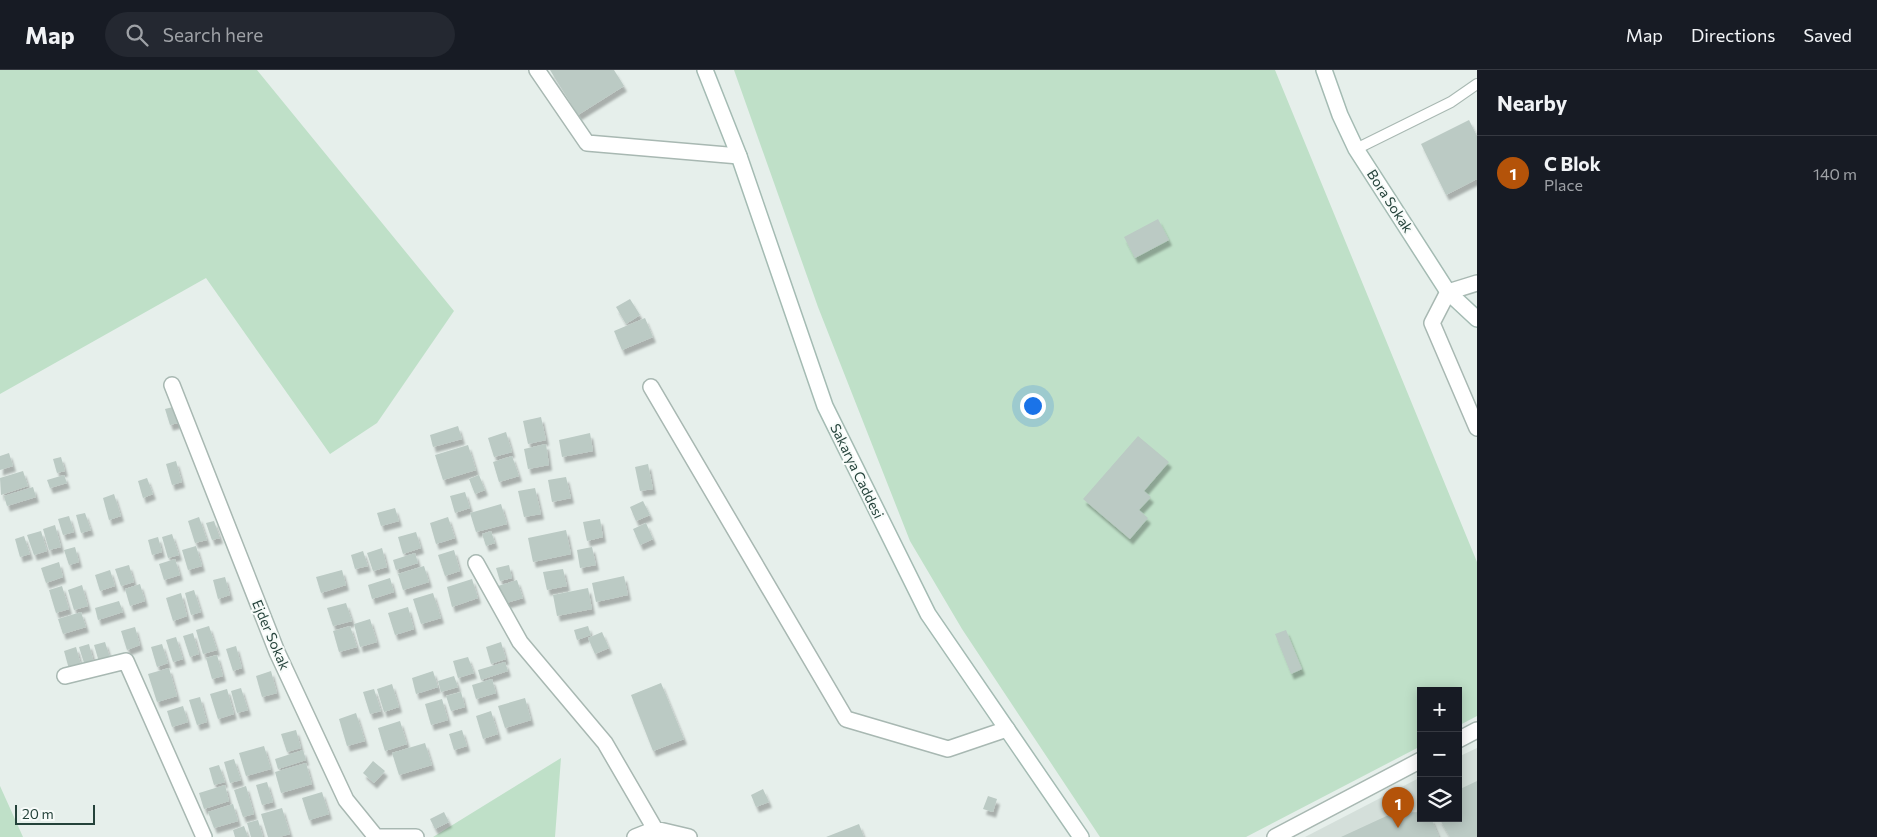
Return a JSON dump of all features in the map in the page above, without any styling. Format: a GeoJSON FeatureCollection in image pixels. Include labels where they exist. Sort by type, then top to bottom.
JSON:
{"type":"FeatureCollection","features":[{"type":"Feature","properties":{"kind":"street"},"geometry":{"type":"LineString","coordinates":[[537,70],[587,143],[739,156]]}},
{"type":"Feature","properties":{"kind":"street","name":"Sakarya Caddesi"},"geometry":{"type":"LineString","coordinates":[[705,70],[739,156],[825,406],[928,614],[1081,837]]}},
{"type":"Feature","properties":{"kind":"street","name":"Bora Sokak"},"geometry":{"type":"LineString","coordinates":[[1324,70],[1340,115],[1356,149],[1448,292],[1477,319]]}},
{"type":"Feature","properties":{"kind":"street"},"geometry":{"type":"LineString","coordinates":[[1477,283],[1448,292],[1432,323],[1477,428]]}},
{"type":"Feature","properties":{"kind":"street","name":"Ejder Sokak"},"geometry":{"type":"LineString","coordinates":[[172,385],[277,652],[346,800],[376,837],[416,837]]}},
{"type":"Feature","properties":{"kind":"street"},"geometry":{"type":"LineString","coordinates":[[651,387],[846,720],[948,749],[1007,729]]}},
{"type":"Feature","properties":{"kind":"street"},"geometry":{"type":"LineString","coordinates":[[476,563],[520,642],[605,743],[655,829]]}},
{"type":"Feature","properties":{"kind":"street"},"geometry":{"type":"LineString","coordinates":[[65,676],[126,661],[204,837]]}},
{"type":"Feature","properties":{"kind":"street"},"geometry":{"type":"LineString","coordinates":[[1462,738],[1477,730]]}},
{"type":"Feature","properties":{"kind":"street"},"geometry":{"type":"LineString","coordinates":[[1275,837],[1417,762]]}},
{"type":"Feature","properties":{"kind":"street"},"geometry":{"type":"LineString","coordinates":[[635,837],[655,829],[689,837]]}},
{"type":"Feature","properties":{"kind":"lane"},"geometry":{"type":"LineString","coordinates":[[1356,149],[1452,102],[1477,84]]}},
{"type":"Feature","properties":{"kind":"shaded area"},"geometry":{"type":"Polygon","coordinates":[[[1477,748],[1477,837],[1305,837],[1417,779],[1417,822],[1462,822],[1462,755],[1477,748]]]}},
{"type":"Feature","properties":{"kind":"green space"},"geometry":{"type":"Polygon","coordinates":[[[0,70],[257,70],[454,311],[377,423],[330,454],[206,278],[0,394],[0,70]]]}},
{"type":"Feature","properties":{"kind":"green space"},"geometry":{"type":"Polygon","coordinates":[[[734,70],[1275,70],[1477,562],[1477,716],[1462,724],[1462,687],[1417,687],[1417,748],[1246,837],[1100,837],[962,629],[910,541],[818,307],[734,70]]]}},
{"type":"Feature","properties":{"kind":"green space"},"geometry":{"type":"Polygon","coordinates":[[[561,758],[555,837],[433,837],[561,758]]]}},
{"type":"Feature","properties":{"kind":"green space"},"geometry":{"type":"Polygon","coordinates":[[[0,786],[23,837],[0,837],[0,786]]]}},
{"type":"Feature","properties":{"kind":"building"},"geometry":{"type":"Polygon","coordinates":[[[550,70],[614,70],[624,86],[578,115],[550,70]]]}},
{"type":"Feature","properties":{"kind":"building"},"geometry":{"type":"Polygon","coordinates":[[[1469,120],[1477,136],[1477,179],[1446,195],[1421,144],[1469,120]]]}},
{"type":"Feature","properties":{"kind":"building"},"geometry":{"type":"Polygon","coordinates":[[[1158,219],[1169,240],[1135,258],[1124,237],[1158,219]]]}},
{"type":"Feature","properties":{"kind":"building"},"geometry":{"type":"Polygon","coordinates":[[[630,299],[640,315],[626,324],[616,307],[630,299]]]}},
{"type":"Feature","properties":{"kind":"building"},"geometry":{"type":"Polygon","coordinates":[[[645,318],[653,337],[622,350],[614,331],[645,318]]]}},
{"type":"Feature","properties":{"kind":"building"},"geometry":{"type":"Polygon","coordinates":[[[173,407],[178,423],[170,425],[165,409],[173,407]]]}},
{"type":"Feature","properties":{"kind":"building"},"geometry":{"type":"Polygon","coordinates":[[[541,417],[546,440],[528,444],[523,421],[541,417]]]}},
{"type":"Feature","properties":{"kind":"building"},"geometry":{"type":"Polygon","coordinates":[[[458,426],[462,439],[433,447],[430,435],[458,426]]]}},
{"type":"Feature","properties":{"kind":"building"},"geometry":{"type":"Polygon","coordinates":[[[506,432],[512,452],[494,457],[488,438],[506,432]]]}},
{"type":"Feature","properties":{"kind":"building"},"geometry":{"type":"Polygon","coordinates":[[[590,433],[593,451],[562,457],[559,440],[590,433]]]}},
{"type":"Feature","properties":{"kind":"building"},"geometry":{"type":"Polygon","coordinates":[[[1138,436],[1169,462],[1144,491],[1151,497],[1139,510],[1148,518],[1130,539],[1083,499],[1138,436]]]}},
{"type":"Feature","properties":{"kind":"building"},"geometry":{"type":"Polygon","coordinates":[[[546,444],[549,465],[528,469],[524,449],[546,444]]]}},
{"type":"Feature","properties":{"kind":"building"},"geometry":{"type":"Polygon","coordinates":[[[468,445],[476,470],[443,480],[435,455],[468,445]]]}},
{"type":"Feature","properties":{"kind":"building"},"geometry":{"type":"Polygon","coordinates":[[[9,453],[13,466],[0,470],[0,456],[9,453]]]}},
{"type":"Feature","properties":{"kind":"building"},"geometry":{"type":"Polygon","coordinates":[[[512,456],[519,476],[499,482],[493,462],[512,456]]]}},
{"type":"Feature","properties":{"kind":"building"},"geometry":{"type":"Polygon","coordinates":[[[61,457],[65,471],[57,473],[53,459],[61,457]]]}},
{"type":"Feature","properties":{"kind":"building"},"geometry":{"type":"Polygon","coordinates":[[[176,461],[182,482],[172,485],[166,464],[176,461]]]}},
{"type":"Feature","properties":{"kind":"building"},"geometry":{"type":"Polygon","coordinates":[[[648,464],[653,489],[640,491],[635,467],[648,464]]]}},
{"type":"Feature","properties":{"kind":"building"},"geometry":{"type":"Polygon","coordinates":[[[23,471],[28,486],[1,495],[0,478],[23,471]]]}},
{"type":"Feature","properties":{"kind":"building"},"geometry":{"type":"Polygon","coordinates":[[[64,475],[67,483],[50,488],[47,480],[64,475]]]}},
{"type":"Feature","properties":{"kind":"building"},"geometry":{"type":"Polygon","coordinates":[[[479,475],[485,490],[475,494],[469,479],[479,475]]]}},
{"type":"Feature","properties":{"kind":"building"},"geometry":{"type":"Polygon","coordinates":[[[566,477],[571,498],[552,502],[548,480],[566,477]]]}},
{"type":"Feature","properties":{"kind":"building"},"geometry":{"type":"Polygon","coordinates":[[[147,478],[153,494],[143,498],[138,481],[147,478]]]}},
{"type":"Feature","properties":{"kind":"building"},"geometry":{"type":"Polygon","coordinates":[[[33,487],[36,497],[7,506],[4,496],[33,487]]]}},
{"type":"Feature","properties":{"kind":"building"},"geometry":{"type":"Polygon","coordinates":[[[535,488],[541,514],[524,517],[518,491],[535,488]]]}},
{"type":"Feature","properties":{"kind":"building"},"geometry":{"type":"Polygon","coordinates":[[[465,492],[470,508],[455,513],[450,496],[465,492]]]}},
{"type":"Feature","properties":{"kind":"building"},"geometry":{"type":"Polygon","coordinates":[[[114,494],[121,516],[109,520],[103,498],[114,494]]]}},
{"type":"Feature","properties":{"kind":"building"},"geometry":{"type":"Polygon","coordinates":[[[643,501],[650,515],[636,521],[630,507],[643,501]]]}},
{"type":"Feature","properties":{"kind":"building"},"geometry":{"type":"Polygon","coordinates":[[[501,504],[507,524],[476,532],[470,513],[501,504]]]}},
{"type":"Feature","properties":{"kind":"building"},"geometry":{"type":"Polygon","coordinates":[[[395,508],[399,521],[381,526],[377,513],[395,508]]]}},
{"type":"Feature","properties":{"kind":"building"},"geometry":{"type":"Polygon","coordinates":[[[85,513],[91,530],[81,533],[76,515],[85,513]]]}},
{"type":"Feature","properties":{"kind":"building"},"geometry":{"type":"Polygon","coordinates":[[[69,516],[74,532],[63,535],[58,519],[69,516]]]}},
{"type":"Feature","properties":{"kind":"building"},"geometry":{"type":"Polygon","coordinates":[[[199,517],[207,540],[195,543],[188,521],[199,517]]]}},
{"type":"Feature","properties":{"kind":"building"},"geometry":{"type":"Polygon","coordinates":[[[448,517],[455,538],[436,544],[430,523],[448,517]]]}},
{"type":"Feature","properties":{"kind":"building"},"geometry":{"type":"Polygon","coordinates":[[[600,519],[603,537],[587,541],[583,522],[600,519]]]}},
{"type":"Feature","properties":{"kind":"building"},"geometry":{"type":"Polygon","coordinates":[[[214,521],[220,538],[212,540],[206,523],[214,521]]]}},
{"type":"Feature","properties":{"kind":"building"},"geometry":{"type":"Polygon","coordinates":[[[646,523],[653,539],[640,545],[633,529],[646,523]]]}},
{"type":"Feature","properties":{"kind":"building"},"geometry":{"type":"Polygon","coordinates":[[[55,525],[61,547],[49,550],[43,529],[55,525]]]}},
{"type":"Feature","properties":{"kind":"building"},"geometry":{"type":"Polygon","coordinates":[[[566,530],[571,554],[533,562],[528,538],[566,530]]]}},
{"type":"Feature","properties":{"kind":"building"},"geometry":{"type":"Polygon","coordinates":[[[41,531],[47,551],[34,555],[27,535],[41,531]]]}},
{"type":"Feature","properties":{"kind":"building"},"geometry":{"type":"Polygon","coordinates":[[[491,531],[495,543],[486,546],[482,534],[491,531]]]}},
{"type":"Feature","properties":{"kind":"building"},"geometry":{"type":"Polygon","coordinates":[[[416,532],[421,548],[403,554],[398,537],[416,532]]]}},
{"type":"Feature","properties":{"kind":"building"},"geometry":{"type":"Polygon","coordinates":[[[172,534],[179,555],[168,558],[162,537],[172,534]]]}},
{"type":"Feature","properties":{"kind":"building"},"geometry":{"type":"Polygon","coordinates":[[[24,536],[30,554],[20,557],[15,539],[24,536]]]}},
{"type":"Feature","properties":{"kind":"building"},"geometry":{"type":"Polygon","coordinates":[[[158,537],[162,552],[152,555],[148,540],[158,537]]]}},
{"type":"Feature","properties":{"kind":"building"},"geometry":{"type":"Polygon","coordinates":[[[196,546],[202,566],[188,570],[182,550],[196,546]]]}},
{"type":"Feature","properties":{"kind":"building"},"geometry":{"type":"Polygon","coordinates":[[[75,547],[79,562],[69,565],[64,550],[75,547]]]}},
{"type":"Feature","properties":{"kind":"building"},"geometry":{"type":"Polygon","coordinates":[[[592,547],[596,565],[580,568],[577,550],[592,547]]]}},
{"type":"Feature","properties":{"kind":"building"},"geometry":{"type":"Polygon","coordinates":[[[382,548],[387,567],[373,571],[367,553],[382,548]]]}},
{"type":"Feature","properties":{"kind":"building"},"geometry":{"type":"Polygon","coordinates":[[[454,550],[460,571],[445,576],[438,555],[454,550]]]}},
{"type":"Feature","properties":{"kind":"building"},"geometry":{"type":"Polygon","coordinates":[[[363,551],[368,566],[355,569],[351,555],[363,551]]]}},
{"type":"Feature","properties":{"kind":"building"},"geometry":{"type":"Polygon","coordinates":[[[415,553],[418,563],[396,570],[393,560],[415,553]]]}},
{"type":"Feature","properties":{"kind":"building"},"geometry":{"type":"Polygon","coordinates":[[[175,559],[180,575],[164,580],[159,564],[175,559]]]}},
{"type":"Feature","properties":{"kind":"building"},"geometry":{"type":"Polygon","coordinates":[[[59,562],[63,577],[46,583],[41,568],[59,562]]]}},
{"type":"Feature","properties":{"kind":"building"},"geometry":{"type":"Polygon","coordinates":[[[129,565],[134,582],[121,586],[115,569],[129,565]]]}},
{"type":"Feature","properties":{"kind":"building"},"geometry":{"type":"Polygon","coordinates":[[[509,565],[512,578],[500,581],[496,568],[509,565]]]}},
{"type":"Feature","properties":{"kind":"building"},"geometry":{"type":"Polygon","coordinates":[[[424,566],[429,582],[403,590],[398,574],[424,566]]]}},
{"type":"Feature","properties":{"kind":"building"},"geometry":{"type":"Polygon","coordinates":[[[563,569],[567,586],[547,590],[543,572],[563,569]]]}},
{"type":"Feature","properties":{"kind":"building"},"geometry":{"type":"Polygon","coordinates":[[[110,570],[115,586],[100,591],[95,575],[110,570]]]}},
{"type":"Feature","properties":{"kind":"building"},"geometry":{"type":"Polygon","coordinates":[[[342,570],[346,585],[321,593],[316,577],[342,570]]]}},
{"type":"Feature","properties":{"kind":"building"},"geometry":{"type":"Polygon","coordinates":[[[624,576],[628,595],[596,602],[592,583],[624,576]]]}},
{"type":"Feature","properties":{"kind":"building"},"geometry":{"type":"Polygon","coordinates":[[[225,577],[230,595],[218,599],[213,580],[225,577]]]}},
{"type":"Feature","properties":{"kind":"building"},"geometry":{"type":"Polygon","coordinates":[[[390,578],[394,592],[372,599],[368,585],[390,578]]]}},
{"type":"Feature","properties":{"kind":"building"},"geometry":{"type":"Polygon","coordinates":[[[472,579],[478,598],[452,607],[447,587],[472,579]]]}},
{"type":"Feature","properties":{"kind":"building"},"geometry":{"type":"Polygon","coordinates":[[[517,580],[523,598],[503,604],[498,586],[517,580]]]}},
{"type":"Feature","properties":{"kind":"building"},"geometry":{"type":"Polygon","coordinates":[[[140,584],[145,601],[130,606],[125,589],[140,584]]]}},
{"type":"Feature","properties":{"kind":"building"},"geometry":{"type":"Polygon","coordinates":[[[82,585],[88,606],[74,610],[68,590],[82,585]]]}},
{"type":"Feature","properties":{"kind":"building"},"geometry":{"type":"Polygon","coordinates":[[[62,586],[69,609],[56,613],[49,590],[62,586]]]}},
{"type":"Feature","properties":{"kind":"building"},"geometry":{"type":"Polygon","coordinates":[[[588,588],[592,609],[557,616],[553,595],[588,588]]]}},
{"type":"Feature","properties":{"kind":"building"},"geometry":{"type":"Polygon","coordinates":[[[194,590],[201,612],[191,615],[185,593],[194,590]]]}},
{"type":"Feature","properties":{"kind":"building"},"geometry":{"type":"Polygon","coordinates":[[[181,593],[187,616],[173,621],[166,598],[181,593]]]}},
{"type":"Feature","properties":{"kind":"building"},"geometry":{"type":"Polygon","coordinates":[[[433,593],[441,618],[421,624],[413,599],[433,593]]]}},
{"type":"Feature","properties":{"kind":"building"},"geometry":{"type":"Polygon","coordinates":[[[119,601],[123,612],[98,620],[95,608],[119,601]]]}},
{"type":"Feature","properties":{"kind":"building"},"geometry":{"type":"Polygon","coordinates":[[[346,603],[352,621],[333,626],[327,608],[346,603]]]}},
{"type":"Feature","properties":{"kind":"building"},"geometry":{"type":"Polygon","coordinates":[[[408,607],[414,629],[395,635],[388,613],[408,607]]]}},
{"type":"Feature","properties":{"kind":"building"},"geometry":{"type":"Polygon","coordinates":[[[81,612],[86,627],[63,634],[58,619],[81,612]]]}},
{"type":"Feature","properties":{"kind":"building"},"geometry":{"type":"Polygon","coordinates":[[[370,619],[377,642],[360,647],[354,624],[370,619]]]}},
{"type":"Feature","properties":{"kind":"building"},"geometry":{"type":"Polygon","coordinates":[[[209,626],[217,650],[203,654],[196,630],[209,626]]]}},
{"type":"Feature","properties":{"kind":"building"},"geometry":{"type":"Polygon","coordinates":[[[350,626],[357,647],[339,652],[333,631],[350,626]]]}},
{"type":"Feature","properties":{"kind":"building"},"geometry":{"type":"Polygon","coordinates":[[[588,626],[591,635],[577,640],[574,630],[588,626]]]}},
{"type":"Feature","properties":{"kind":"building"},"geometry":{"type":"Polygon","coordinates":[[[135,627],[140,645],[127,650],[121,631],[135,627]]]}},
{"type":"Feature","properties":{"kind":"building"},"geometry":{"type":"Polygon","coordinates":[[[1286,630],[1302,669],[1291,674],[1275,634],[1286,630]]]}},
{"type":"Feature","properties":{"kind":"building"},"geometry":{"type":"Polygon","coordinates":[[[602,632],[609,648],[595,654],[588,638],[602,632]]]}},
{"type":"Feature","properties":{"kind":"building"},"geometry":{"type":"Polygon","coordinates":[[[193,633],[199,654],[190,657],[183,636],[193,633]]]}},
{"type":"Feature","properties":{"kind":"building"},"geometry":{"type":"Polygon","coordinates":[[[176,637],[183,659],[173,662],[166,640],[176,637]]]}},
{"type":"Feature","properties":{"kind":"building"},"geometry":{"type":"Polygon","coordinates":[[[105,642],[111,661],[100,665],[94,645],[105,642]]]}},
{"type":"Feature","properties":{"kind":"building"},"geometry":{"type":"Polygon","coordinates":[[[501,642],[506,659],[491,664],[486,647],[501,642]]]}},
{"type":"Feature","properties":{"kind":"building"},"geometry":{"type":"Polygon","coordinates":[[[89,644],[94,663],[85,666],[79,647],[89,644]]]}},
{"type":"Feature","properties":{"kind":"building"},"geometry":{"type":"Polygon","coordinates":[[[162,644],[168,663],[157,667],[151,647],[162,644]]]}},
{"type":"Feature","properties":{"kind":"building"},"geometry":{"type":"Polygon","coordinates":[[[236,646],[242,668],[233,671],[226,649],[236,646]]]}},
{"type":"Feature","properties":{"kind":"building"},"geometry":{"type":"Polygon","coordinates":[[[76,647],[81,665],[69,669],[64,651],[76,647]]]}},
{"type":"Feature","properties":{"kind":"building"},"geometry":{"type":"Polygon","coordinates":[[[217,655],[223,676],[212,679],[206,658],[217,655]]]}},
{"type":"Feature","properties":{"kind":"building"},"geometry":{"type":"Polygon","coordinates":[[[468,657],[474,673],[458,678],[453,661],[468,657]]]}},
{"type":"Feature","properties":{"kind":"building"},"geometry":{"type":"Polygon","coordinates":[[[505,662],[508,671],[481,680],[478,670],[505,662]]]}},
{"type":"Feature","properties":{"kind":"building"},"geometry":{"type":"Polygon","coordinates":[[[169,668],[177,696],[157,702],[148,674],[169,668]]]}},
{"type":"Feature","properties":{"kind":"building"},"geometry":{"type":"Polygon","coordinates":[[[271,671],[277,693],[262,697],[256,676],[271,671]]]}},
{"type":"Feature","properties":{"kind":"building"},"geometry":{"type":"Polygon","coordinates":[[[433,671],[438,687],[416,694],[412,678],[433,671]]]}},
{"type":"Feature","properties":{"kind":"building"},"geometry":{"type":"Polygon","coordinates":[[[454,676],[458,687],[441,692],[438,681],[454,676]]]}},
{"type":"Feature","properties":{"kind":"building"},"geometry":{"type":"Polygon","coordinates":[[[492,679],[496,693],[476,699],[472,685],[492,679]]]}},
{"type":"Feature","properties":{"kind":"building"},"geometry":{"type":"Polygon","coordinates":[[[661,683],[684,739],[653,751],[631,695],[661,683]]]}},
{"type":"Feature","properties":{"kind":"building"},"geometry":{"type":"Polygon","coordinates":[[[392,684],[399,707],[384,712],[377,689],[392,684]]]}},
{"type":"Feature","properties":{"kind":"building"},"geometry":{"type":"Polygon","coordinates":[[[241,688],[248,710],[237,713],[231,691],[241,688]]]}},
{"type":"Feature","properties":{"kind":"building"},"geometry":{"type":"Polygon","coordinates":[[[227,689],[234,714],[218,719],[210,694],[227,689]]]}},
{"type":"Feature","properties":{"kind":"building"},"geometry":{"type":"Polygon","coordinates":[[[374,689],[381,711],[370,714],[363,692],[374,689]]]}},
{"type":"Feature","properties":{"kind":"building"},"geometry":{"type":"Polygon","coordinates":[[[461,692],[465,707],[451,711],[446,696],[461,692]]]}},
{"type":"Feature","properties":{"kind":"building"},"geometry":{"type":"Polygon","coordinates":[[[200,697],[207,722],[197,725],[189,700],[200,697]]]}},
{"type":"Feature","properties":{"kind":"building"},"geometry":{"type":"Polygon","coordinates":[[[525,698],[531,720],[505,728],[498,706],[525,698]]]}},
{"type":"Feature","properties":{"kind":"building"},"geometry":{"type":"Polygon","coordinates":[[[442,699],[448,720],[431,725],[425,704],[442,699]]]}},
{"type":"Feature","properties":{"kind":"building"},"geometry":{"type":"Polygon","coordinates":[[[183,706],[188,722],[172,727],[167,711],[183,706]]]}},
{"type":"Feature","properties":{"kind":"building"},"geometry":{"type":"Polygon","coordinates":[[[491,711],[498,734],[483,739],[476,716],[491,711]]]}},
{"type":"Feature","properties":{"kind":"building"},"geometry":{"type":"Polygon","coordinates":[[[356,713],[365,741],[347,746],[339,719],[356,713]]]}},
{"type":"Feature","properties":{"kind":"building"},"geometry":{"type":"Polygon","coordinates":[[[400,721],[407,744],[385,751],[378,728],[400,721]]]}},
{"type":"Feature","properties":{"kind":"building"},"geometry":{"type":"Polygon","coordinates":[[[296,730],[301,748],[287,752],[281,734],[296,730]]]}},
{"type":"Feature","properties":{"kind":"building"},"geometry":{"type":"Polygon","coordinates":[[[462,730],[467,746],[454,750],[449,734],[462,730]]]}},
{"type":"Feature","properties":{"kind":"building"},"geometry":{"type":"Polygon","coordinates":[[[425,743],[432,765],[399,775],[392,753],[425,743]]]}},
{"type":"Feature","properties":{"kind":"building"},"geometry":{"type":"Polygon","coordinates":[[[264,746],[271,769],[246,776],[239,753],[264,746]]]}},
{"type":"Feature","properties":{"kind":"building"},"geometry":{"type":"Polygon","coordinates":[[[303,750],[306,760],[278,769],[275,759],[303,750]]]}},
{"type":"Feature","properties":{"kind":"building"},"geometry":{"type":"Polygon","coordinates":[[[234,759],[241,780],[230,783],[224,762],[234,759]]]}},
{"type":"Feature","properties":{"kind":"building"},"geometry":{"type":"Polygon","coordinates":[[[373,761],[385,771],[374,783],[363,773],[373,761]]]}},
{"type":"Feature","properties":{"kind":"building"},"geometry":{"type":"Polygon","coordinates":[[[306,763],[312,784],[281,793],[275,772],[306,763]]]}},
{"type":"Feature","properties":{"kind":"building"},"geometry":{"type":"Polygon","coordinates":[[[219,765],[225,782],[214,785],[209,768],[219,765]]]}},
{"type":"Feature","properties":{"kind":"building"},"geometry":{"type":"Polygon","coordinates":[[[1477,781],[1477,837],[1450,837],[1441,822],[1462,822],[1462,788],[1477,781]]]}},
{"type":"Feature","properties":{"kind":"building"},"geometry":{"type":"Polygon","coordinates":[[[267,782],[273,802],[262,805],[256,785],[267,782]]]}},
{"type":"Feature","properties":{"kind":"building"},"geometry":{"type":"Polygon","coordinates":[[[225,785],[229,801],[204,809],[199,793],[225,785]]]}},
{"type":"Feature","properties":{"kind":"building"},"geometry":{"type":"Polygon","coordinates":[[[246,786],[254,814],[243,817],[234,790],[246,786]]]}},
{"type":"Feature","properties":{"kind":"building"},"geometry":{"type":"Polygon","coordinates":[[[763,789],[769,802],[756,807],[751,795],[763,789]]]}},
{"type":"Feature","properties":{"kind":"building"},"geometry":{"type":"Polygon","coordinates":[[[322,792],[329,814],[309,820],[302,798],[322,792]]]}},
{"type":"Feature","properties":{"kind":"building"},"geometry":{"type":"Polygon","coordinates":[[[988,796],[997,799],[993,812],[983,809],[988,796]]]}},
{"type":"Feature","properties":{"kind":"building"},"geometry":{"type":"Polygon","coordinates":[[[233,804],[238,821],[214,828],[208,812],[233,804]]]}},
{"type":"Feature","properties":{"kind":"building"},"geometry":{"type":"Polygon","coordinates":[[[282,808],[290,834],[268,837],[261,814],[282,808]]]}},
{"type":"Feature","properties":{"kind":"building"},"geometry":{"type":"Polygon","coordinates":[[[444,812],[449,822],[435,829],[430,819],[444,812]]]}},
{"type":"Feature","properties":{"kind":"building"},"geometry":{"type":"Polygon","coordinates":[[[1417,812],[1417,822],[1433,822],[1439,837],[1341,837],[1393,813],[1417,812]]]}},
{"type":"Feature","properties":{"kind":"building"},"geometry":{"type":"Polygon","coordinates":[[[258,820],[263,837],[251,837],[247,823],[258,820]]]}},
{"type":"Feature","properties":{"kind":"building"},"geometry":{"type":"Polygon","coordinates":[[[859,824],[864,837],[826,837],[859,824]]]}},
{"type":"Feature","properties":{"kind":"building"},"geometry":{"type":"Polygon","coordinates":[[[244,826],[248,837],[235,837],[233,830],[244,826]]]}},
{"type":"Feature","properties":{"kind":"place","name":"C Blok"},"geometry":{"type":"Point","coordinates":[1398,828]}}]}
